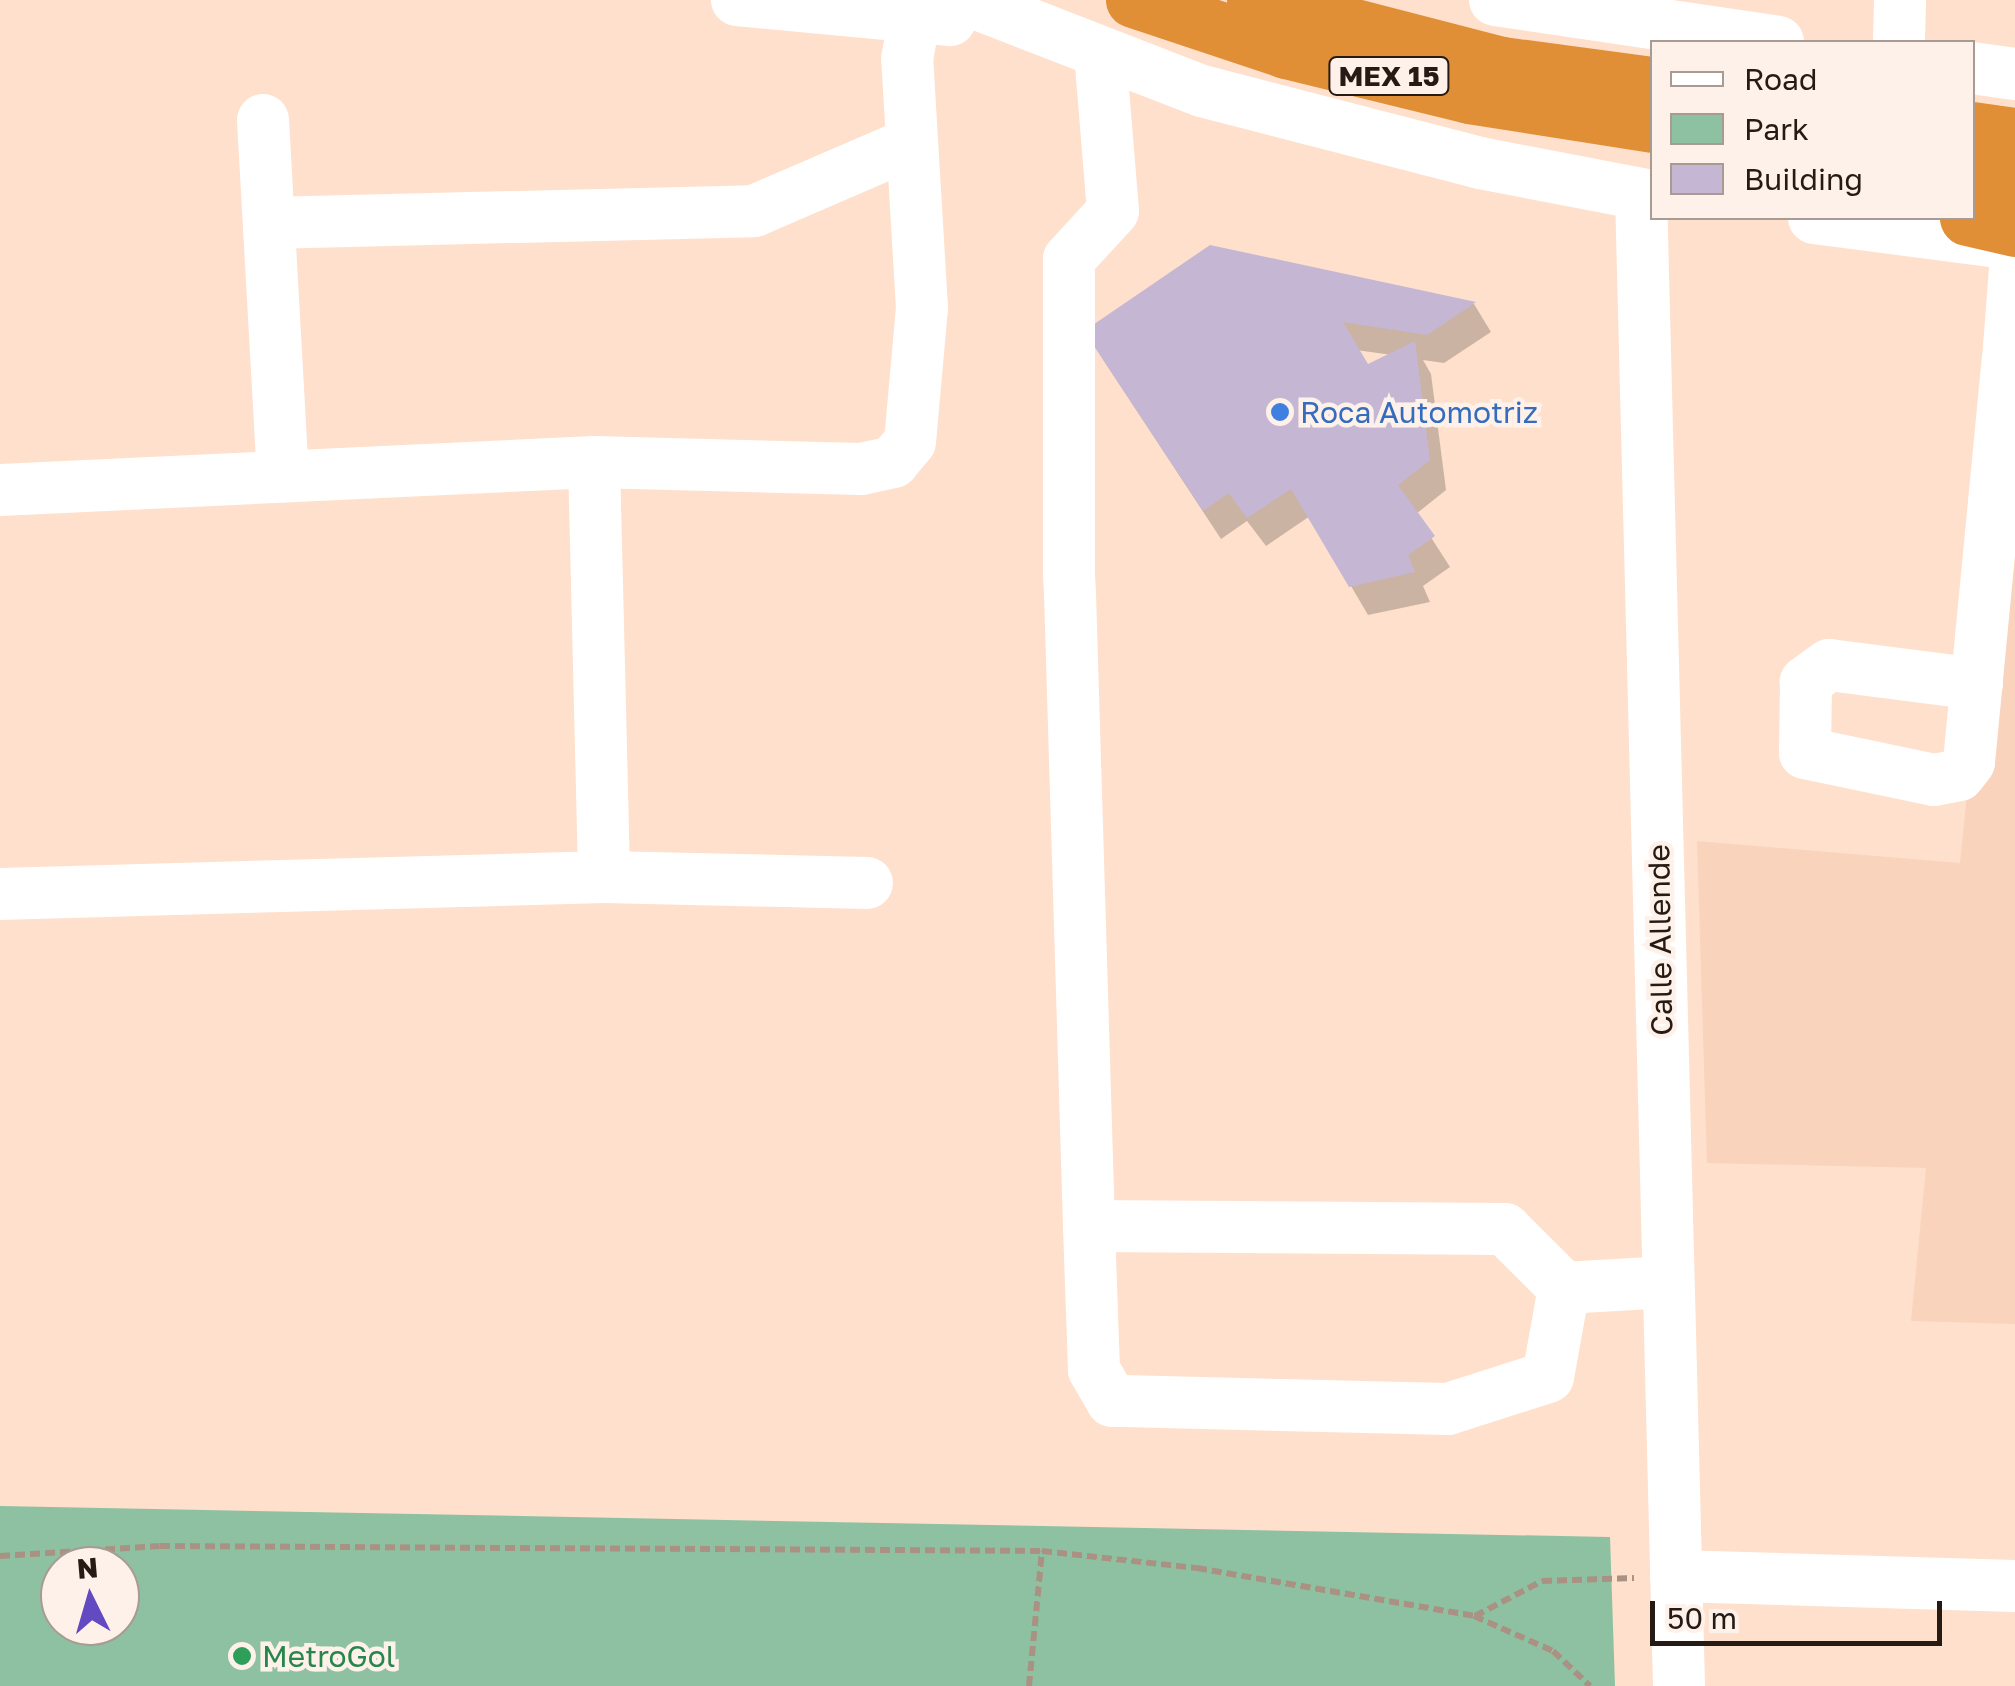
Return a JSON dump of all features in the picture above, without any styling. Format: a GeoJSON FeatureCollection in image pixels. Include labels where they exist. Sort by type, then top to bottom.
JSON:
{"type":"FeatureCollection","features":[{"type":"Feature","properties":{"kind":"highway","name":"MEX 15"},"geometry":{"type":"LineString","coordinates":[[1133,0],[1286,51],[1469,96],[1650,125]]}},
{"type":"Feature","properties":{"kind":"highway","name":"MEX 15"},"geometry":{"type":"LineString","coordinates":[[1254,0],[1533,67],[1650,84]]}},
{"type":"Feature","properties":{"kind":"highway"},"geometry":{"type":"LineString","coordinates":[[1406,0],[1533,67]]}},
{"type":"Feature","properties":{"kind":"highway"},"geometry":{"type":"LineString","coordinates":[[1975,130],[2015,136]]}},
{"type":"Feature","properties":{"kind":"highway"},"geometry":{"type":"LineString","coordinates":[[1975,170],[2015,175]]}},
{"type":"Feature","properties":{"kind":"highway"},"geometry":{"type":"LineString","coordinates":[[1975,220],[2015,229]]}},
{"type":"Feature","properties":{"kind":"street"},"geometry":{"type":"LineString","coordinates":[[738,0],[1014,20]]}},
{"type":"Feature","properties":{"kind":"street"},"geometry":{"type":"LineString","coordinates":[[967,0],[1202,91],[1480,163],[1647,195]]}},
{"type":"Feature","properties":{"kind":"street"},"geometry":{"type":"LineString","coordinates":[[1495,0],[1601,10],[1767,40]]}},
{"type":"Feature","properties":{"kind":"street"},"geometry":{"type":"LineString","coordinates":[[1898,40],[1900,0]]}},
{"type":"Feature","properties":{"kind":"street"},"geometry":{"type":"LineString","coordinates":[[0,490],[594,462],[860,469],[892,462],[910,442],[922,308],[907,59],[916,10]]}},
{"type":"Feature","properties":{"kind":"street"},"geometry":{"type":"LineString","coordinates":[[1100,52],[1113,211],[1069,259],[1069,572],[1094,1370],[1112,1402],[1448,1409],[1548,1377],[1564,1288]]}},
{"type":"Feature","properties":{"kind":"street"},"geometry":{"type":"LineString","coordinates":[[1975,68],[2015,74]]}},
{"type":"Feature","properties":{"kind":"street"},"geometry":{"type":"LineString","coordinates":[[263,120],[284,476]]}},
{"type":"Feature","properties":{"kind":"street"},"geometry":{"type":"LineString","coordinates":[[269,222],[754,211],[912,144]]}},
{"type":"Feature","properties":{"kind":"street","name":"Calle Allende"},"geometry":{"type":"LineString","coordinates":[[1647,195],[1679,1686]]}},
{"type":"Feature","properties":{"kind":"street"},"geometry":{"type":"LineString","coordinates":[[1829,220],[2015,244]]}},
{"type":"Feature","properties":{"kind":"street"},"geometry":{"type":"LineString","coordinates":[[1976,684],[2015,268]]}},
{"type":"Feature","properties":{"kind":"street"},"geometry":{"type":"LineString","coordinates":[[594,462],[604,877]]}},
{"type":"Feature","properties":{"kind":"street"},"geometry":{"type":"LineString","coordinates":[[0,894],[604,877],[867,883]]}},
{"type":"Feature","properties":{"kind":"street"},"geometry":{"type":"LineString","coordinates":[[1089,1226],[1505,1229],[1564,1288],[1668,1282]]}},
{"type":"Feature","properties":{"kind":"street"},"geometry":{"type":"LineString","coordinates":[[1676,1576],[2015,1586]]}},
{"type":"Feature","properties":{"kind":"path"},"geometry":{"type":"LineString","coordinates":[[0,1556],[200,1546],[1042,1551],[1197,1568],[1474,1616],[1553,1650],[1590,1686]]}},
{"type":"Feature","properties":{"kind":"path"},"geometry":{"type":"LineString","coordinates":[[1029,1686],[1042,1551]]}},
{"type":"Feature","properties":{"kind":"path"},"geometry":{"type":"LineString","coordinates":[[1474,1616],[1542,1581],[1676,1576]]}},
{"type":"Feature","properties":{"kind":"shaded area"},"geometry":{"type":"Polygon","coordinates":[[[2015,324],[2015,1324],[1911,1321],[1926,1168],[1707,1163],[1697,841],[1960,863],[2015,324]]]}},
{"type":"Feature","properties":{"kind":"green space"},"geometry":{"type":"Polygon","coordinates":[[[0,1506],[1610,1537],[1615,1686],[0,1686],[0,1506]]]}},
{"type":"Feature","properties":{"kind":"building","name":"Roca Automotriz"},"geometry":{"type":"Polygon","coordinates":[[[1210,245],[1476,302],[1427,335],[1343,322],[1368,364],[1415,341],[1430,460],[1398,485],[1435,536],[1408,555],[1415,572],[1349,587],[1291,489],[1247,518],[1229,493],[1203,511],[1084,331],[1210,245]]]}},
{"type":"Feature","properties":{"kind":"place","name":"Roca Automotriz"},"geometry":{"type":"Point","coordinates":[1280,412]}},
{"type":"Feature","properties":{"kind":"place","name":"MetroGol"},"geometry":{"type":"Point","coordinates":[242,1656]}}]}
